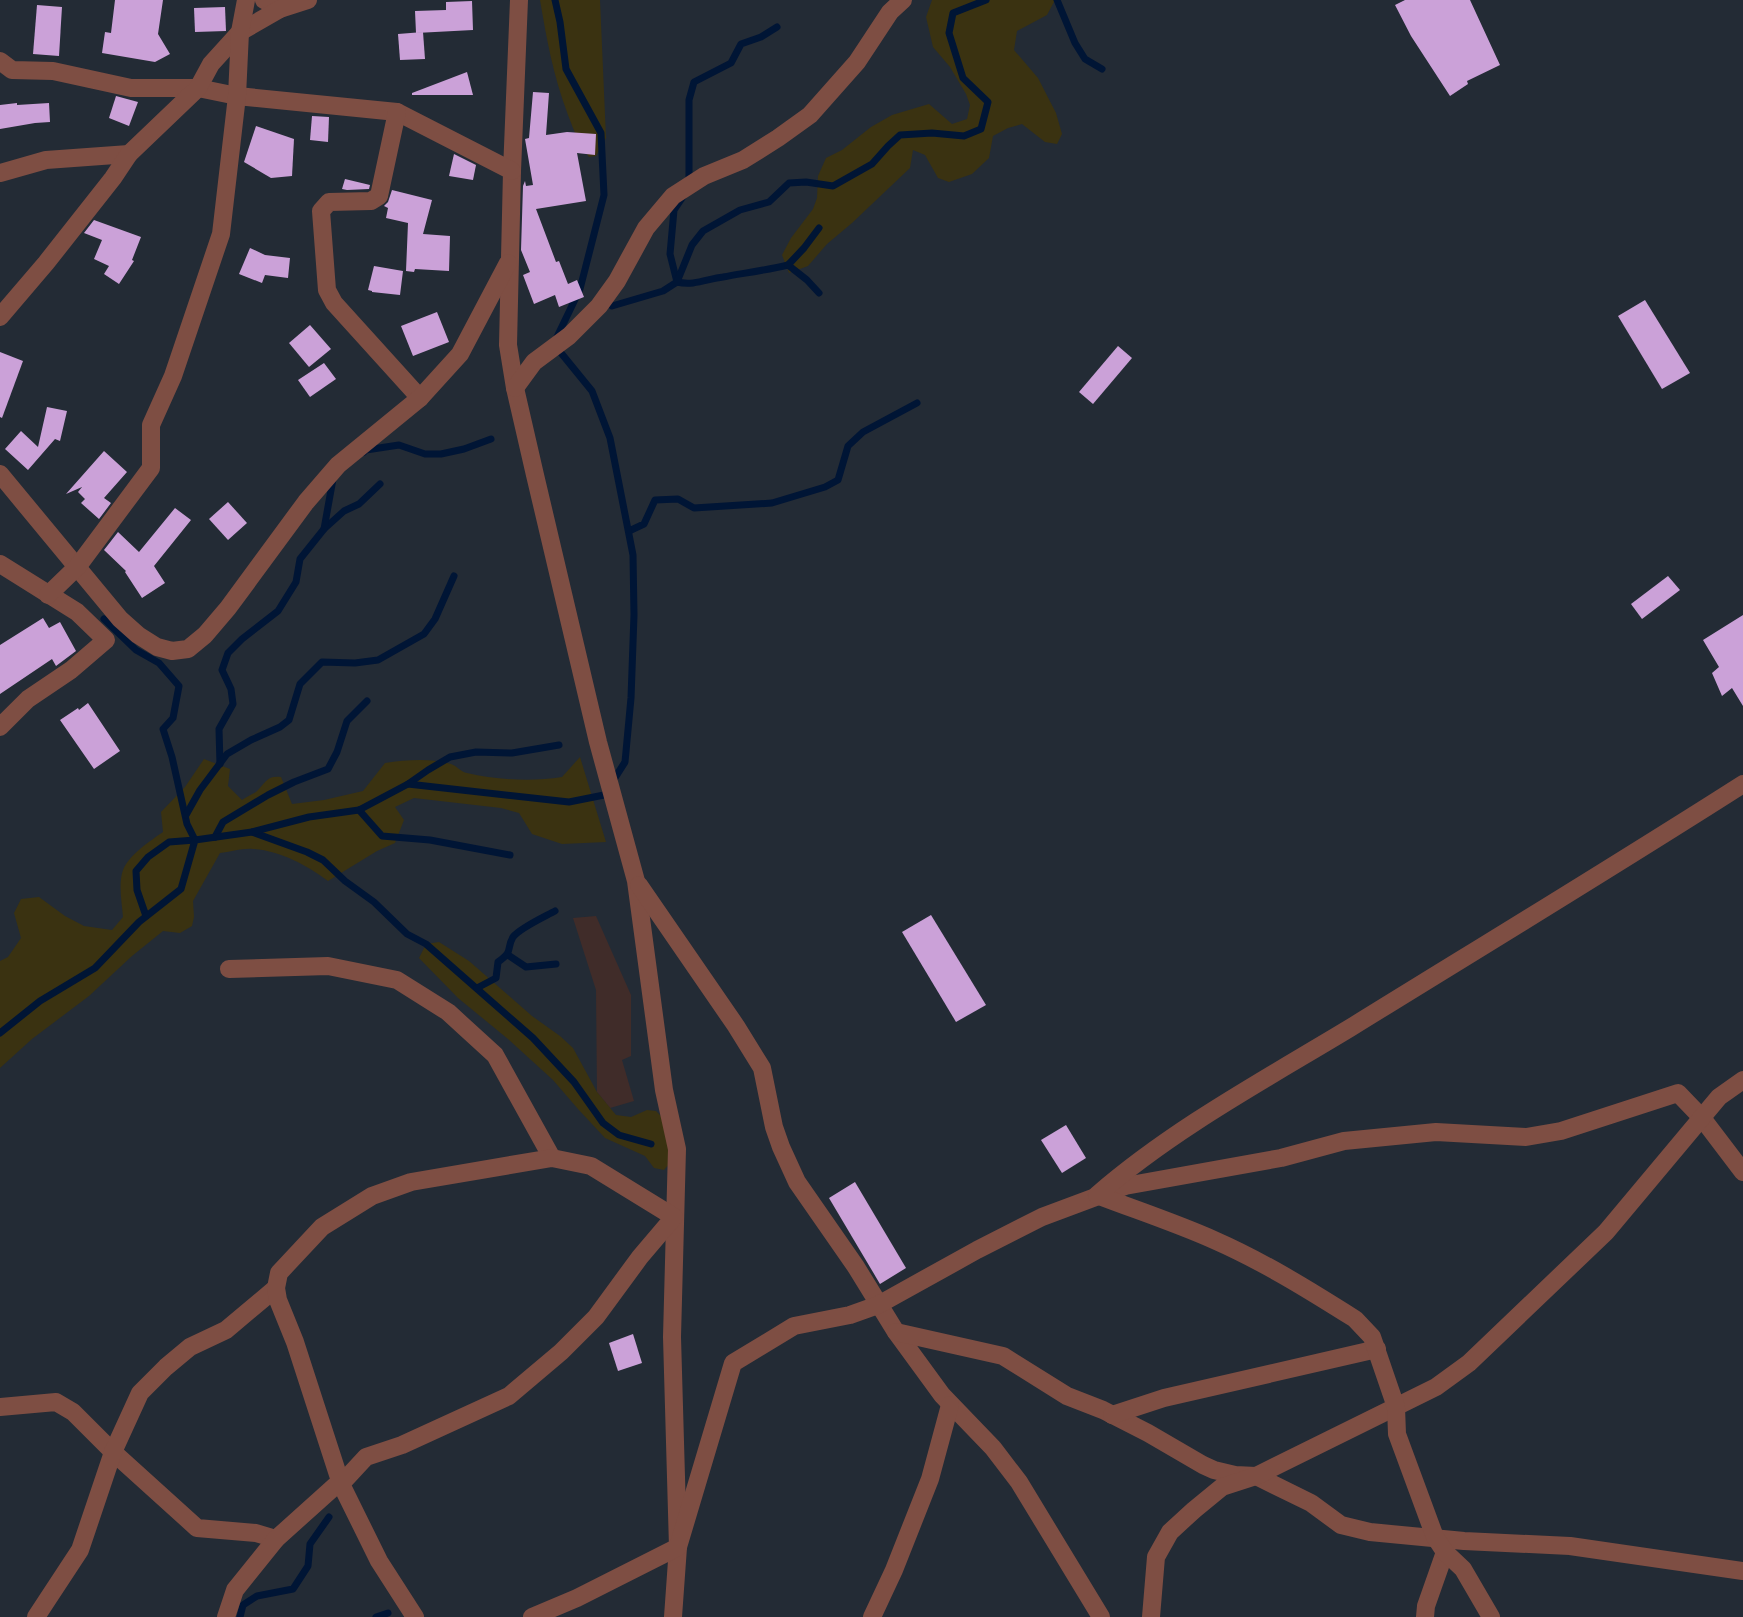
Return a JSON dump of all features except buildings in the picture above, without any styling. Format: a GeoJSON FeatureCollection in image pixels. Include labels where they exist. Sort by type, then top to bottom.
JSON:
{"type":"FeatureCollection","features":[{"type":"Feature","properties":{"kind":"street"},"geometry":{"type":"LineString","coordinates":[[48,595],[78,566],[151,468],[151,425],[173,376],[220,234],[237,96],[240,32],[246,0]]}},
{"type":"Feature","properties":{"kind":"street"},"geometry":{"type":"LineString","coordinates":[[264,0],[280,9]]}},
{"type":"Feature","properties":{"kind":"street"},"geometry":{"type":"LineString","coordinates":[[0,317],[129,154],[198,88],[212,64],[240,32],[280,9],[308,0]]}},
{"type":"Feature","properties":{"kind":"street"},"geometry":{"type":"LineString","coordinates":[[519,0],[508,345],[514,388],[596,731],[636,881],[664,1090],[677,1149],[672,1337],[678,1547],[673,1617]]}},
{"type":"Feature","properties":{"kind":"street"},"geometry":{"type":"LineString","coordinates":[[514,388],[534,362],[569,336],[599,306],[617,281],[646,228],[673,196],[704,176],[742,160],[810,115],[857,62],[890,12],[903,0]]}},
{"type":"Feature","properties":{"kind":"street"},"geometry":{"type":"LineString","coordinates":[[0,61],[12,70],[53,71],[131,88],[198,88],[237,96],[397,112],[512,171]]}},
{"type":"Feature","properties":{"kind":"street"},"geometry":{"type":"LineString","coordinates":[[397,112],[379,196],[371,201],[329,202],[321,211],[327,290],[334,303],[420,398]]}},
{"type":"Feature","properties":{"kind":"street"},"geometry":{"type":"LineString","coordinates":[[0,172],[46,160],[129,154]]}},
{"type":"Feature","properties":{"kind":"street"},"geometry":{"type":"LineString","coordinates":[[0,474],[120,619],[138,635],[157,647],[172,651],[188,649],[205,635],[228,608],[306,502],[338,465],[420,398],[460,354],[510,259]]}},
{"type":"Feature","properties":{"kind":"street"},"geometry":{"type":"LineString","coordinates":[[0,564],[77,612],[106,640],[71,670],[28,699],[0,727]]}},
{"type":"Feature","properties":{"kind":"street"},"geometry":{"type":"LineString","coordinates":[[1097,1196],[1130,1167],[1240,1094],[1743,784]]}},
{"type":"Feature","properties":{"kind":"street"},"geometry":{"type":"LineString","coordinates":[[636,881],[762,1068],[774,1127],[797,1182],[856,1267],[896,1332],[950,1405],[993,1448],[1019,1482],[1101,1617]]}},
{"type":"Feature","properties":{"kind":"street"},"geometry":{"type":"LineString","coordinates":[[229,969],[328,966],[397,980],[448,1012],[495,1055],[552,1158]]}},
{"type":"Feature","properties":{"kind":"street"},"geometry":{"type":"LineString","coordinates":[[1151,1617],[1156,1557],[1170,1532],[1194,1510],[1222,1487],[1256,1476],[1436,1387],[1469,1363],[1606,1232],[1719,1097],[1743,1080]]}},
{"type":"Feature","properties":{"kind":"street"},"geometry":{"type":"LineString","coordinates":[[532,1617],[577,1598],[678,1547],[733,1363],[794,1326],[850,1315],[878,1305],[1033,1222],[1097,1196],[1125,1186],[1281,1158],[1344,1141],[1436,1132],[1526,1137],[1562,1131],[1678,1093],[1702,1118],[1743,1172]]}},
{"type":"Feature","properties":{"kind":"street"},"geometry":{"type":"LineString","coordinates":[[415,1617],[379,1561],[341,1484],[295,1342],[278,1300],[276,1288],[279,1273],[322,1227],[372,1196],[411,1182],[552,1158],[591,1166],[674,1217]]}},
{"type":"Feature","properties":{"kind":"street"},"geometry":{"type":"LineString","coordinates":[[1097,1196],[1212,1239],[1283,1275],[1356,1319],[1372,1336],[1396,1407],[1397,1434],[1440,1545],[1463,1569],[1491,1617]]}},
{"type":"Feature","properties":{"kind":"street"},"geometry":{"type":"LineString","coordinates":[[226,1617],[235,1590],[276,1539],[335,1486],[341,1484],[366,1457],[402,1445],[509,1396],[561,1352],[596,1317],[640,1257],[674,1217]]}},
{"type":"Feature","properties":{"kind":"street"},"geometry":{"type":"LineString","coordinates":[[36,1617],[80,1550],[113,1452],[140,1393],[190,1347],[226,1330],[276,1288]]}},
{"type":"Feature","properties":{"kind":"street"},"geometry":{"type":"LineString","coordinates":[[896,1332],[1003,1356],[1067,1396],[1112,1415],[1214,1470],[1235,1475],[1256,1476],[1311,1503],[1341,1525],[1440,1545],[1464,1541],[1570,1546],[1743,1571]]}},
{"type":"Feature","properties":{"kind":"street"},"geometry":{"type":"LineString","coordinates":[[1112,1415],[1164,1398],[1377,1349]]}},
{"type":"Feature","properties":{"kind":"street"},"geometry":{"type":"LineString","coordinates":[[0,1407],[56,1402],[73,1412],[113,1452],[197,1528],[256,1533],[276,1539]]}},
{"type":"Feature","properties":{"kind":"street"},"geometry":{"type":"LineString","coordinates":[[872,1617],[894,1570],[930,1479],[950,1405]]}},
{"type":"Feature","properties":{"kind":"street"},"geometry":{"type":"LineString","coordinates":[[1425,1617],[1440,1545]]}},
{"type":"Feature","properties":{"kind":"shaded area"},"geometry":{"type":"Polygon","coordinates":[[[596,916],[631,995],[631,1056],[622,1060],[634,1101],[610,1108],[597,1092],[596,990],[573,918],[596,916]]]}},
{"type":"Feature","properties":{"kind":"sand"},"geometry":{"type":"Polygon","coordinates":[[[540,0],[600,0],[606,138],[596,156],[589,157],[585,152],[568,115],[554,72],[540,0]]]}},
{"type":"Feature","properties":{"kind":"sand"},"geometry":{"type":"Polygon","coordinates":[[[932,0],[1055,0],[1047,15],[1017,31],[1014,50],[1038,78],[1056,113],[1062,134],[1057,144],[1045,142],[1022,124],[1008,128],[993,136],[989,158],[972,174],[949,182],[938,178],[925,155],[913,150],[910,168],[827,244],[808,266],[789,273],[782,255],[791,238],[813,209],[817,198],[818,176],[826,158],[842,150],[871,127],[892,115],[929,104],[952,124],[967,119],[970,105],[966,94],[950,67],[933,47],[926,17],[932,0]]]}},
{"type":"Feature","properties":{"kind":"sand"},"geometry":{"type":"Polygon","coordinates":[[[580,757],[606,842],[562,844],[532,834],[519,813],[501,808],[414,798],[395,807],[404,820],[395,843],[377,851],[328,881],[302,864],[263,850],[249,849],[220,853],[193,901],[192,926],[180,933],[163,931],[89,996],[32,1039],[0,1068],[0,961],[8,957],[21,938],[14,913],[21,899],[39,897],[65,916],[84,926],[112,930],[123,917],[121,881],[126,864],[140,849],[163,832],[161,812],[185,787],[204,759],[230,769],[228,786],[242,800],[256,792],[272,777],[281,777],[292,804],[324,800],[363,791],[385,763],[410,760],[435,761],[451,764],[465,772],[514,780],[562,777],[580,757]]]}},
{"type":"Feature","properties":{"kind":"sand"},"geometry":{"type":"Polygon","coordinates":[[[439,942],[469,961],[573,1048],[597,1092],[616,1115],[631,1117],[647,1110],[656,1111],[669,1124],[676,1156],[664,1170],[654,1168],[645,1156],[605,1138],[553,1080],[458,998],[419,958],[426,944],[439,942]]]}},
{"type":"Feature","properties":{"kind":"waterway"},"geometry":{"type":"LineString","coordinates":[[555,0],[566,69],[601,133],[604,195],[580,289],[556,339]]}},
{"type":"Feature","properties":{"kind":"waterway"},"geometry":{"type":"LineString","coordinates":[[612,306],[663,291],[677,282],[692,245],[703,231],[740,210],[769,202],[789,183],[806,182],[833,186],[872,164],[900,135],[932,133],[964,136],[981,129],[988,102],[963,78],[949,33],[953,13],[986,0]]}},
{"type":"Feature","properties":{"kind":"waterway"},"geometry":{"type":"LineString","coordinates":[[1057,0],[1075,43],[1085,59],[1102,69]]}},
{"type":"Feature","properties":{"kind":"waterway"},"geometry":{"type":"LineString","coordinates":[[689,183],[689,100],[694,82],[731,63],[741,44],[761,37],[777,27]]}},
{"type":"Feature","properties":{"kind":"waterway"},"geometry":{"type":"LineString","coordinates":[[684,195],[674,210],[670,254],[677,282],[695,283],[788,265],[819,293]]}},
{"type":"Feature","properties":{"kind":"waterway"},"geometry":{"type":"LineString","coordinates":[[788,265],[819,228]]}},
{"type":"Feature","properties":{"kind":"waterway"},"geometry":{"type":"LineString","coordinates":[[0,1033],[40,1001],[95,968],[139,922],[181,889],[195,840],[252,832],[309,817],[359,810],[408,784],[569,802],[604,795],[625,762],[631,698],[634,615],[633,555],[610,438],[592,391],[557,348]]}},
{"type":"Feature","properties":{"kind":"waterway"},"geometry":{"type":"LineString","coordinates":[[629,531],[644,524],[655,500],[678,499],[694,508],[772,503],[825,487],[838,480],[848,446],[863,432],[917,403]]}},
{"type":"Feature","properties":{"kind":"waterway"},"geometry":{"type":"LineString","coordinates":[[364,452],[399,445],[425,454],[441,454],[464,449],[491,439]]}},
{"type":"Feature","properties":{"kind":"waterway"},"geometry":{"type":"LineString","coordinates":[[220,764],[219,729],[233,704],[231,689],[222,670],[228,653],[278,611],[296,582],[300,559],[324,529],[333,479]]}},
{"type":"Feature","properties":{"kind":"waterway"},"geometry":{"type":"LineString","coordinates":[[324,529],[344,511],[359,504],[380,484]]}},
{"type":"Feature","properties":{"kind":"waterway"},"geometry":{"type":"LineString","coordinates":[[186,815],[200,790],[227,754],[280,727],[289,720],[300,684],[322,662],[355,663],[378,660],[424,634],[435,619],[454,576]]}},
{"type":"Feature","properties":{"kind":"waterway"},"geometry":{"type":"LineString","coordinates":[[104,619],[136,650],[159,663],[179,686],[173,718],[163,729],[172,757],[187,824],[195,840],[169,842],[148,857],[136,871],[137,890],[146,916]]}},
{"type":"Feature","properties":{"kind":"waterway"},"geometry":{"type":"LineString","coordinates":[[215,837],[223,822],[268,795],[328,769],[337,752],[347,721],[367,701]]}},
{"type":"Feature","properties":{"kind":"waterway"},"geometry":{"type":"LineString","coordinates":[[408,784],[450,757],[476,752],[512,753],[559,745]]}},
{"type":"Feature","properties":{"kind":"waterway"},"geometry":{"type":"LineString","coordinates":[[359,810],[382,836],[430,840],[510,855]]}},
{"type":"Feature","properties":{"kind":"waterway"},"geometry":{"type":"LineString","coordinates":[[252,832],[323,860],[345,881],[374,902],[407,934],[426,944],[533,1038],[574,1082],[603,1123],[619,1135],[651,1144]]}},
{"type":"Feature","properties":{"kind":"waterway"},"geometry":{"type":"LineString","coordinates":[[477,988],[496,978],[498,962],[508,952],[516,934],[555,911]]}},
{"type":"Feature","properties":{"kind":"waterway"},"geometry":{"type":"LineString","coordinates":[[508,955],[526,967],[556,964]]}},
{"type":"Feature","properties":{"kind":"waterway"},"geometry":{"type":"LineString","coordinates":[[240,1617],[243,1605],[257,1596],[293,1589],[308,1566],[310,1544],[329,1517]]}},
{"type":"Feature","properties":{"kind":"waterway"},"geometry":{"type":"LineString","coordinates":[[376,1617],[388,1613]]}}]}
